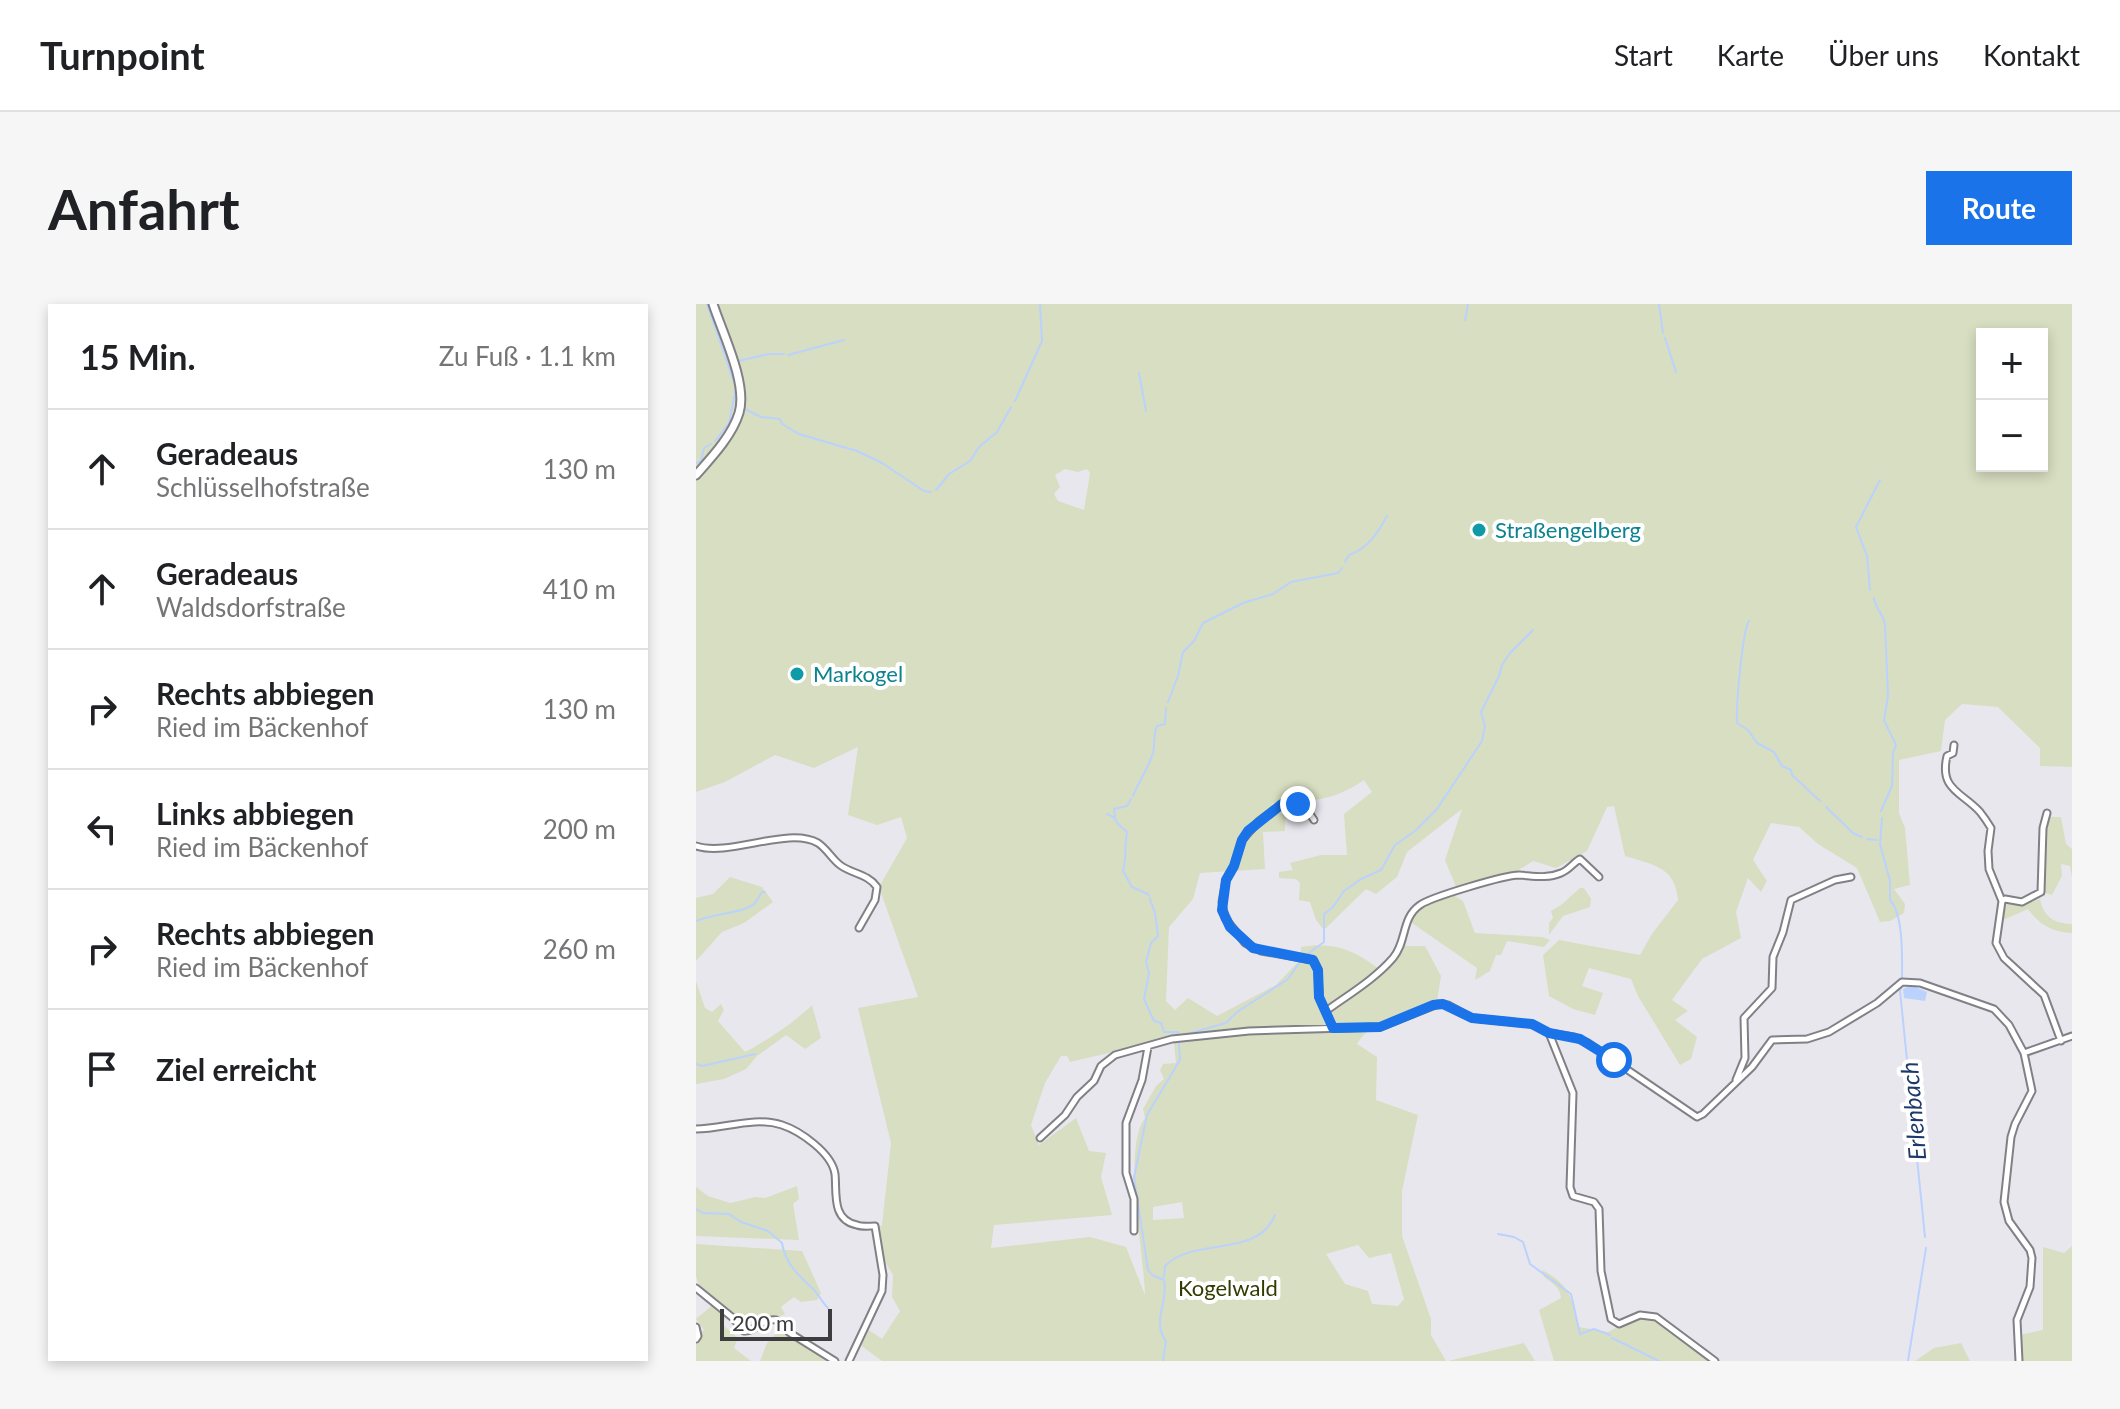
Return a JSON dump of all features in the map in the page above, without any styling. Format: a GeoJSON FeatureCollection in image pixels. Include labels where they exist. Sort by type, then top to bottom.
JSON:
{"type":"FeatureCollection","features":[{"type":"Feature","properties":{"kind":"main road"},"geometry":{"type":"LineString","coordinates":[[696,475],[714,455],[740,411],[740,392],[733,361],[713,304]]}},
{"type":"Feature","properties":{"kind":"street"},"geometry":{"type":"LineString","coordinates":[[1954,745],[1953,753],[1947,756],[1946,761],[1947,782],[1980,812],[1991,828],[1989,869],[2002,901],[1995,934],[1997,948],[2044,995],[2061,1041]]}},
{"type":"Feature","properties":{"kind":"street"},"geometry":{"type":"LineString","coordinates":[[1314,820],[1305,807],[1290,803],[1282,804],[1259,821],[1242,840],[1226,880],[1222,902],[1225,918],[1245,943],[1261,951],[1313,960],[1318,970],[1319,997],[1333,1028]]}},
{"type":"Feature","properties":{"kind":"street"},"geometry":{"type":"LineString","coordinates":[[2002,901],[2022,902],[2041,892],[2043,828],[2047,813]]}},
{"type":"Feature","properties":{"kind":"street"},"geometry":{"type":"LineString","coordinates":[[696,846],[710,850],[781,840],[804,839],[816,843],[843,867],[869,878],[877,887],[875,900],[859,928]]}},
{"type":"Feature","properties":{"kind":"street"},"geometry":{"type":"LineString","coordinates":[[1326,1011],[1368,981],[1392,959],[1399,950],[1410,914],[1433,898],[1517,875],[1533,878],[1551,876],[1562,873],[1580,859],[1599,877]]}},
{"type":"Feature","properties":{"kind":"street"},"geometry":{"type":"LineString","coordinates":[[1736,1081],[1745,1058],[1744,1018],[1772,988],[1773,957],[1791,900],[1835,880],[1851,877]]}},
{"type":"Feature","properties":{"kind":"street"},"geometry":{"type":"LineString","coordinates":[[1040,1138],[1065,1115],[1077,1097],[1094,1081],[1106,1061],[1115,1055],[1179,1038],[1249,1031],[1380,1027],[1438,1004],[1448,1005],[1472,1018],[1532,1024],[1549,1033],[1584,1040],[1694,1117],[1703,1114],[1752,1067],[1772,1040],[1807,1039],[1829,1032],[1877,1003],[1897,984],[1908,981],[1994,1009],[2009,1025],[2024,1053],[2032,1091],[2011,1137],[2004,1202],[2009,1221],[2030,1250],[2032,1258],[2030,1287],[2017,1320],[2019,1361]]}},
{"type":"Feature","properties":{"kind":"street"},"geometry":{"type":"LineString","coordinates":[[1549,1033],[1573,1093],[1571,1192],[1578,1199],[1594,1202],[1599,1209],[1601,1271],[1611,1319],[1619,1324],[1640,1315],[1656,1317],[1715,1361]]}},
{"type":"Feature","properties":{"kind":"street"},"geometry":{"type":"LineString","coordinates":[[2024,1053],[2072,1036]]}},
{"type":"Feature","properties":{"kind":"street"},"geometry":{"type":"LineString","coordinates":[[1134,1231],[1134,1199],[1126,1178],[1126,1123],[1142,1080],[1148,1047]]}},
{"type":"Feature","properties":{"kind":"street"},"geometry":{"type":"LineString","coordinates":[[696,1129],[754,1123],[787,1128],[817,1147],[830,1163],[835,1173],[836,1205],[843,1217],[856,1225],[875,1226],[883,1275],[882,1291],[849,1361]]}},
{"type":"Feature","properties":{"kind":"street"},"geometry":{"type":"LineString","coordinates":[[696,1288],[744,1331],[765,1321],[776,1320],[790,1333],[835,1361]]}},
{"type":"Feature","properties":{"kind":"street"},"geometry":{"type":"LineString","coordinates":[[696,1327],[696,1339]]}},
{"type":"Feature","properties":{"kind":"green space","name":"Kogelwald"},"geometry":{"type":"Polygon","coordinates":[[[696,304],[2072,304],[2072,767],[2040,766],[2040,748],[1998,707],[1962,704],[1945,720],[1941,751],[1899,760],[1899,813],[1905,828],[1910,885],[1894,889],[1905,904],[1904,913],[1890,921],[1880,922],[1857,868],[1818,844],[1799,827],[1771,823],[1753,860],[1767,881],[1761,892],[1748,878],[1736,912],[1741,938],[1702,959],[1672,1000],[1688,1011],[1675,1020],[1697,1037],[1691,1059],[1680,1065],[1631,979],[1589,968],[1582,986],[1603,993],[1595,1015],[1573,1009],[1549,996],[1543,955],[1559,940],[1640,955],[1678,900],[1672,880],[1661,869],[1625,856],[1614,806],[1607,807],[1587,851],[1556,868],[1533,861],[1517,871],[1457,889],[1445,860],[1462,809],[1407,852],[1397,877],[1376,894],[1366,889],[1324,930],[1316,920],[1310,902],[1299,900],[1300,883],[1296,879],[1279,878],[1279,872],[1293,870],[1290,863],[1321,855],[1347,855],[1344,814],[1372,792],[1364,780],[1331,796],[1273,803],[1269,813],[1292,814],[1285,820],[1285,831],[1263,832],[1265,869],[1200,873],[1193,899],[1169,927],[1166,1001],[1175,1010],[1188,998],[1217,1016],[1276,985],[1301,959],[1301,947],[1313,945],[1344,949],[1382,971],[1402,946],[1425,946],[1441,976],[1437,1001],[1382,1022],[1363,1035],[1357,1044],[1377,1057],[1376,1100],[1418,1115],[1402,1191],[1402,1236],[1431,1319],[1431,1335],[1446,1361],[882,1361],[859,1344],[869,1330],[882,1339],[900,1311],[892,1297],[893,1275],[881,1255],[877,1228],[882,1225],[891,1143],[858,1008],[918,997],[879,887],[907,838],[901,817],[877,825],[848,815],[858,747],[814,768],[775,755],[725,782],[696,792],[696,304]],[[1065,469],[1055,475],[1060,487],[1054,494],[1058,501],[1084,510],[1090,473],[1087,469],[1078,472],[1065,469]],[[1174,1043],[1147,1044],[1070,1062],[1067,1056],[1061,1056],[1045,1083],[1031,1125],[1039,1145],[1076,1118],[1089,1151],[1106,1153],[1101,1177],[1112,1215],[994,1225],[991,1248],[1090,1237],[1126,1247],[1145,1295],[1136,1202],[1135,1152],[1138,1132],[1145,1118],[1143,1109],[1156,1086],[1164,1079],[1160,1070],[1163,1064],[1176,1063],[1174,1043]],[[1182,1202],[1153,1207],[1153,1220],[1184,1218],[1182,1202]],[[1358,1245],[1326,1254],[1345,1284],[1368,1291],[1372,1304],[1398,1306],[1404,1299],[1391,1253],[1369,1258],[1358,1245]]]}},
{"type":"Feature","properties":{"kind":"green space"},"geometry":{"type":"Polygon","coordinates":[[[2048,817],[2061,817],[2066,844],[2072,849],[2072,877],[2070,866],[2061,864],[2062,876],[2052,895],[2045,893],[2044,857],[2048,817]]]}},
{"type":"Feature","properties":{"kind":"green space"},"geometry":{"type":"Polygon","coordinates":[[[730,877],[762,887],[773,902],[744,923],[722,932],[696,961],[696,898],[713,894],[730,877]]]}},
{"type":"Feature","properties":{"kind":"green space"},"geometry":{"type":"Polygon","coordinates":[[[1584,888],[1591,899],[1590,907],[1563,916],[1549,935],[1549,923],[1553,918],[1551,911],[1584,888]]]}},
{"type":"Feature","properties":{"kind":"green space"},"geometry":{"type":"Polygon","coordinates":[[[1453,895],[1463,901],[1475,933],[1550,940],[1544,947],[1507,941],[1501,955],[1496,955],[1490,971],[1475,980],[1477,968],[1409,921],[1423,905],[1453,895]]]}},
{"type":"Feature","properties":{"kind":"green space"},"geometry":{"type":"Polygon","coordinates":[[[2040,899],[2050,918],[2072,924],[2072,933],[2047,927],[2028,909],[2001,921],[2007,904],[2023,905],[2040,899]]]}},
{"type":"Feature","properties":{"kind":"green space"},"geometry":{"type":"Polygon","coordinates":[[[696,981],[705,1008],[712,1012],[721,1004],[724,1010],[718,1021],[745,1052],[780,1031],[812,1005],[821,1038],[805,1049],[786,1035],[757,1056],[746,1069],[724,1079],[696,1084],[696,981]]]}},
{"type":"Feature","properties":{"kind":"green space"},"geometry":{"type":"Polygon","coordinates":[[[797,1186],[799,1199],[793,1204],[799,1240],[696,1236],[696,1187],[708,1196],[730,1203],[765,1198],[797,1186]]]}},
{"type":"Feature","properties":{"kind":"green space"},"geometry":{"type":"Polygon","coordinates":[[[696,1244],[802,1251],[821,1293],[817,1300],[801,1302],[794,1297],[781,1307],[785,1314],[776,1318],[761,1315],[743,1327],[698,1283],[696,1244]]]}},
{"type":"Feature","properties":{"kind":"green space"},"geometry":{"type":"Polygon","coordinates":[[[2072,1246],[2072,1361],[2022,1361],[2019,1335],[2043,1330],[2043,1247],[2064,1253],[2072,1246]]]}},
{"type":"Feature","properties":{"kind":"green space"},"geometry":{"type":"Polygon","coordinates":[[[1542,1270],[1564,1287],[1579,1327],[1608,1332],[1640,1315],[1654,1318],[1714,1361],[1554,1361],[1539,1310],[1561,1298],[1542,1270]]]}},
{"type":"Feature","properties":{"kind":"green space"},"geometry":{"type":"Polygon","coordinates":[[[715,1303],[728,1314],[722,1324],[738,1338],[734,1348],[751,1361],[696,1361],[696,1335],[704,1330],[696,1319],[715,1303]]]}},
{"type":"Feature","properties":{"kind":"green space"},"geometry":{"type":"Polygon","coordinates":[[[783,1326],[832,1361],[760,1361],[767,1343],[783,1326]]]}},
{"type":"Feature","properties":{"kind":"green space"},"geometry":{"type":"Polygon","coordinates":[[[1524,1343],[1535,1361],[1448,1361],[1524,1343]]]}},
{"type":"Feature","properties":{"kind":"green space"},"geometry":{"type":"Polygon","coordinates":[[[1961,1343],[1970,1361],[1915,1361],[1934,1348],[1961,1343]]]}},
{"type":"Feature","properties":{"kind":"water"},"geometry":{"type":"Polygon","coordinates":[[[1911,985],[1927,992],[1925,1001],[1904,998],[1903,989],[1911,985]]]}},
{"type":"Feature","properties":{"kind":"waterway"},"geometry":{"type":"LineString","coordinates":[[707,304],[736,388],[729,423],[715,441]]}},
{"type":"Feature","properties":{"kind":"waterway"},"geometry":{"type":"LineString","coordinates":[[1015,401],[1042,341],[1040,304]]}},
{"type":"Feature","properties":{"kind":"waterway"},"geometry":{"type":"LineString","coordinates":[[1465,320],[1468,304]]}},
{"type":"Feature","properties":{"kind":"waterway"},"geometry":{"type":"LineString","coordinates":[[1659,304],[1663,333]]}},
{"type":"Feature","properties":{"kind":"waterway"},"geometry":{"type":"LineString","coordinates":[[1665,338],[1676,372]]}},
{"type":"Feature","properties":{"kind":"waterway"},"geometry":{"type":"LineString","coordinates":[[788,355],[844,340]]}},
{"type":"Feature","properties":{"kind":"waterway"},"geometry":{"type":"LineString","coordinates":[[738,361],[784,354]]}},
{"type":"Feature","properties":{"kind":"waterway"},"geometry":{"type":"LineString","coordinates":[[1139,373],[1146,411]]}},
{"type":"Feature","properties":{"kind":"waterway"},"geometry":{"type":"LineString","coordinates":[[936,490],[949,474],[970,461],[979,447],[997,432],[1011,407]]}},
{"type":"Feature","properties":{"kind":"waterway"},"geometry":{"type":"LineString","coordinates":[[743,408],[761,417],[780,419],[782,424],[799,434],[857,451],[882,463],[924,491],[931,492]]}},
{"type":"Feature","properties":{"kind":"waterway"},"geometry":{"type":"LineString","coordinates":[[696,463],[701,461],[704,448],[711,444]]}},
{"type":"Feature","properties":{"kind":"waterway","name":"Erlenbach"},"geometry":{"type":"LineString","coordinates":[[1870,590],[1867,556],[1856,527],[1880,480]]}},
{"type":"Feature","properties":{"kind":"waterway"},"geometry":{"type":"LineString","coordinates":[[1345,562],[1349,555],[1371,540],[1387,516]]}},
{"type":"Feature","properties":{"kind":"waterway"},"geometry":{"type":"LineString","coordinates":[[1168,702],[1183,652],[1194,641],[1203,623],[1243,603],[1273,594],[1291,582],[1338,573],[1342,568]]}},
{"type":"Feature","properties":{"kind":"waterway","name":"Erlenbach"},"geometry":{"type":"LineString","coordinates":[[1874,598],[1885,625],[1888,696],[1884,720],[1896,745],[1892,786],[1881,811]]}},
{"type":"Feature","properties":{"kind":"waterway"},"geometry":{"type":"LineString","coordinates":[[1749,621],[1742,654],[1737,723],[1748,730],[1757,743],[1774,752],[1782,766],[1791,770],[1792,775],[1820,801]]}},
{"type":"Feature","properties":{"kind":"waterway"},"geometry":{"type":"LineString","coordinates":[[1305,956],[1324,942],[1324,914],[1344,891],[1381,870],[1395,845],[1437,809],[1482,741],[1485,726],[1481,712],[1502,665],[1533,630]]}},
{"type":"Feature","properties":{"kind":"waterway"},"geometry":{"type":"LineString","coordinates":[[1133,796],[1153,753],[1157,726],[1165,724],[1166,708]]}},
{"type":"Feature","properties":{"kind":"waterway"},"geometry":{"type":"LineString","coordinates":[[1115,816],[1114,809],[1127,806],[1131,799]]}},
{"type":"Feature","properties":{"kind":"waterway"},"geometry":{"type":"LineString","coordinates":[[1826,807],[1853,833],[1862,837]]}},
{"type":"Feature","properties":{"kind":"waterway"},"geometry":{"type":"LineString","coordinates":[[1107,814],[1127,832],[1123,871],[1132,887],[1149,896]]}},
{"type":"Feature","properties":{"kind":"waterway","name":"Erlenbach"},"geometry":{"type":"LineString","coordinates":[[1882,818],[1880,844],[1890,881],[1890,900],[1900,927],[1902,980]]}},
{"type":"Feature","properties":{"kind":"waterway"},"geometry":{"type":"LineString","coordinates":[[1867,839],[1877,840]]}},
{"type":"Feature","properties":{"kind":"waterway"},"geometry":{"type":"LineString","coordinates":[[696,921],[749,907],[765,892]]}},
{"type":"Feature","properties":{"kind":"waterway"},"geometry":{"type":"LineString","coordinates":[[1150,899],[1158,936],[1151,943],[1146,962],[1149,973],[1144,999],[1154,1021],[1161,1023],[1164,1032],[1178,1032],[1180,1060],[1147,1115],[1134,1177],[1148,1270],[1164,1280],[1160,1319],[1166,1341],[1163,1361]]}},
{"type":"Feature","properties":{"kind":"waterway"},"geometry":{"type":"LineString","coordinates":[[1180,1036],[1226,1023],[1237,1012],[1288,979],[1302,959]]}},
{"type":"Feature","properties":{"kind":"waterway","name":"Erlenbach"},"geometry":{"type":"LineString","coordinates":[[1902,985],[1900,991],[1925,1237]]}},
{"type":"Feature","properties":{"kind":"waterway"},"geometry":{"type":"LineString","coordinates":[[696,1064],[702,1066],[755,1054]]}},
{"type":"Feature","properties":{"kind":"waterway"},"geometry":{"type":"LineString","coordinates":[[696,1209],[703,1213],[729,1214],[741,1222],[768,1231],[782,1243],[793,1268],[828,1308]]}},
{"type":"Feature","properties":{"kind":"waterway"},"geometry":{"type":"LineString","coordinates":[[1164,1277],[1165,1266],[1177,1257],[1240,1243],[1266,1229],[1275,1215]]}},
{"type":"Feature","properties":{"kind":"waterway"},"geometry":{"type":"LineString","coordinates":[[1498,1234],[1523,1242],[1530,1264],[1571,1294],[1580,1334],[1594,1329],[1610,1335]]}},
{"type":"Feature","properties":{"kind":"waterway","name":"Erlenbach"},"geometry":{"type":"LineString","coordinates":[[1908,1361],[1926,1248]]}},
{"type":"Feature","properties":{"kind":"waterway"},"geometry":{"type":"LineString","coordinates":[[1612,1338],[1659,1361]]}},
{"type":"Feature","properties":{"kind":"place","name":"Straßengelberg"},"geometry":{"type":"Point","coordinates":[1479,530]}},
{"type":"Feature","properties":{"kind":"place","name":"Markogel"},"geometry":{"type":"Point","coordinates":[797,674]}},
{"type":"Feature","properties":{"kind":"route"},"geometry":{"type":"LineString","coordinates":[[1298,804],[1282,804],[1248,831],[1226,880],[1222,910],[1230,927],[1253,948],[1313,960],[1318,970],[1319,997],[1333,1028],[1380,1027],[1433,1005],[1443,1004],[1472,1018],[1532,1024],[1549,1033],[1580,1039],[1614,1060]]}}]}
